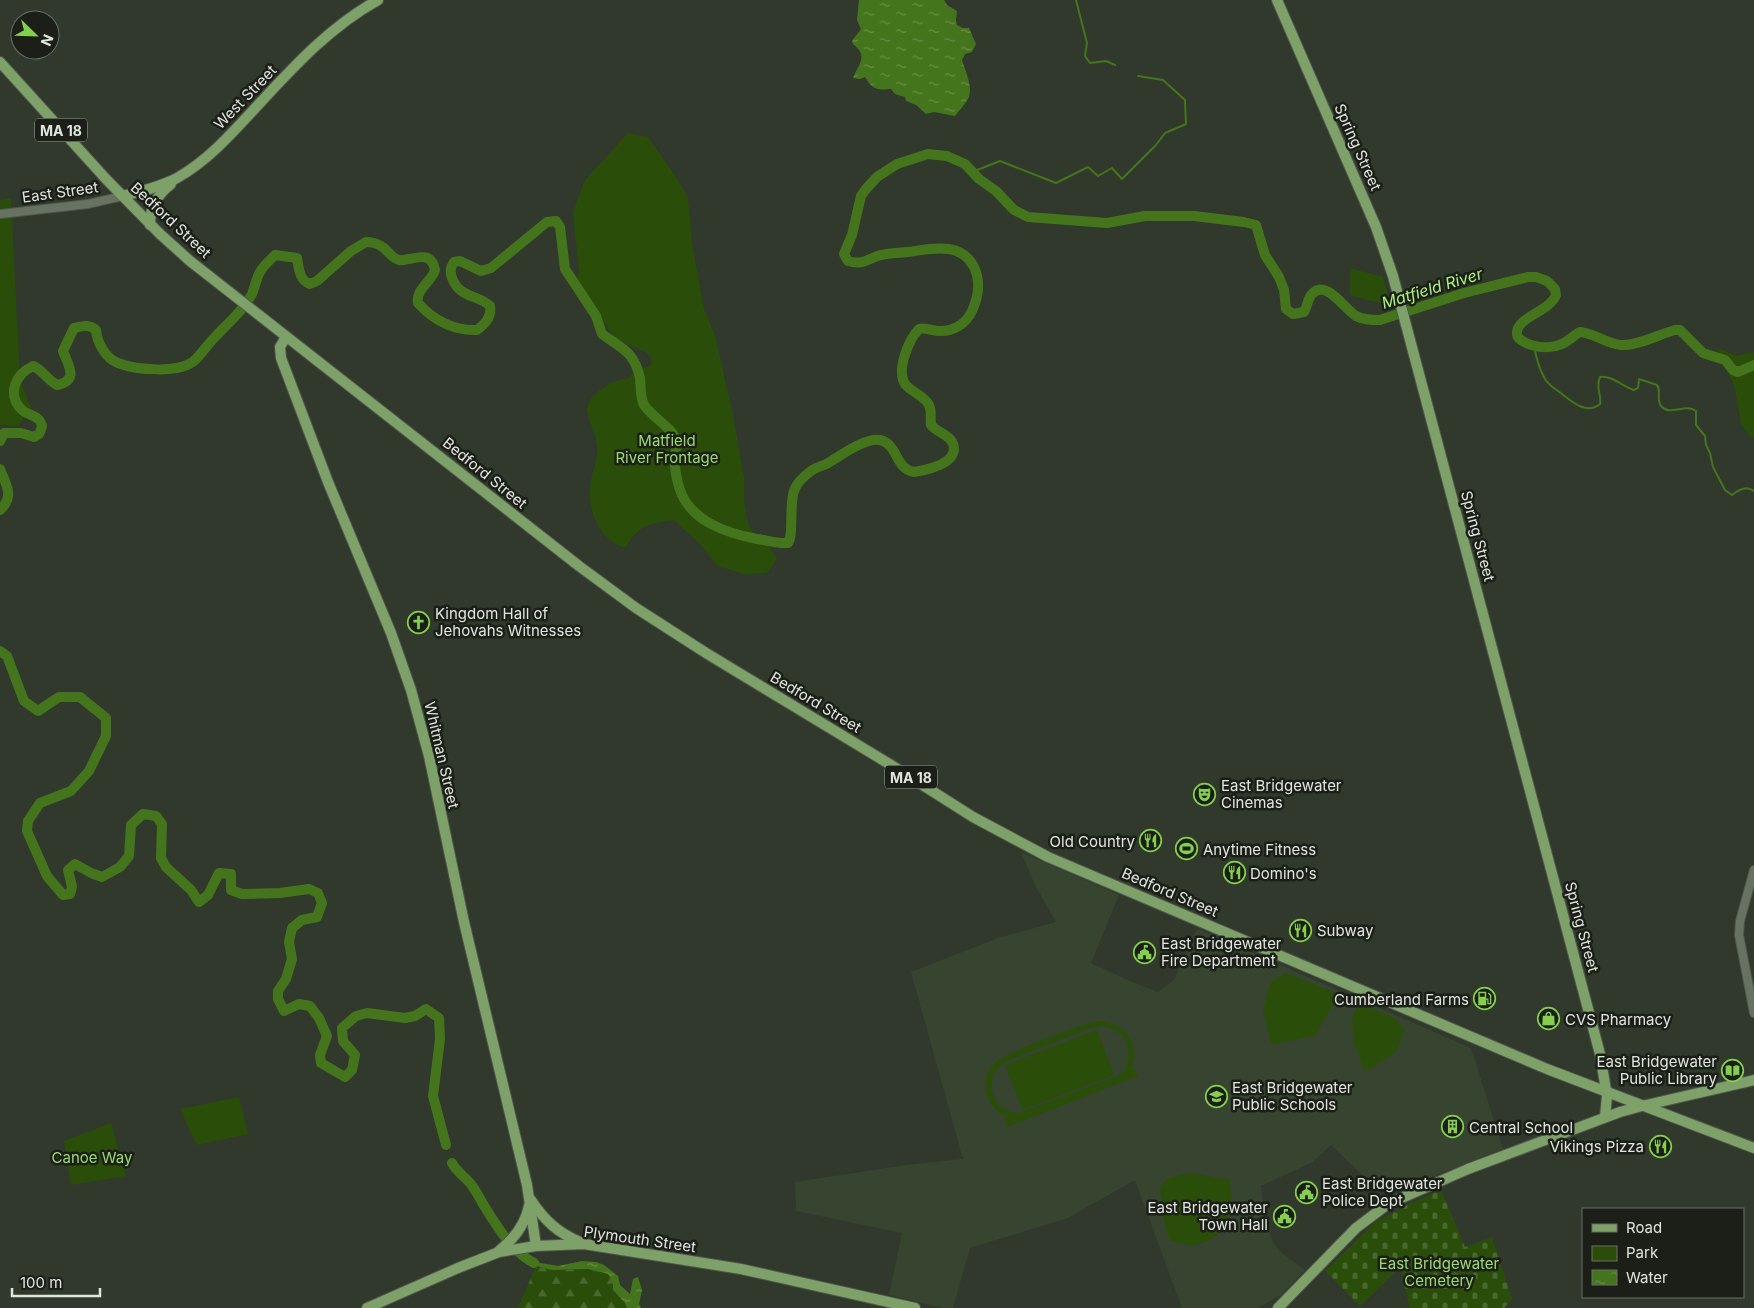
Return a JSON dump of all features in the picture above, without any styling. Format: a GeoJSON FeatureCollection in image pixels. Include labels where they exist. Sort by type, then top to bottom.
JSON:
{"type":"FeatureCollection","features":[{"type":"Feature","properties":{"kind":"main road","name":"West Street"},"geometry":{"type":"LineString","coordinates":[[123,196],[156,187],[184,174],[217,147],[288,73],[328,35],[358,12],[378,0]]}},
{"type":"Feature","properties":{"kind":"main road","name":"Spring Street"},"geometry":{"type":"LineString","coordinates":[[1277,0],[1376,227],[1401,305],[1600,1054],[1607,1093],[1605,1117]]}},
{"type":"Feature","properties":{"kind":"main road","name":"Bedford Street"},"geometry":{"type":"LineString","coordinates":[[0,62],[98,171],[180,252],[252,311],[566,556],[626,600],[699,649],[978,820],[1068,866],[1530,1062],[1754,1148]]}},
{"type":"Feature","properties":{"kind":"main road"},"geometry":{"type":"LineString","coordinates":[[150,224],[151,211],[157,197],[165,188],[184,174]]}},
{"type":"Feature","properties":{"kind":"main road","name":"Whitman Street"},"geometry":{"type":"LineString","coordinates":[[286,337],[280,347],[281,358],[328,482],[391,632],[411,690],[433,770],[446,842],[529,1198],[534,1239],[533,1246]]}},
{"type":"Feature","properties":{"kind":"main road"},"geometry":{"type":"LineString","coordinates":[[1278,1308],[1356,1228],[1388,1204],[1468,1169],[1605,1117],[1642,1106],[1754,1080]]}},
{"type":"Feature","properties":{"kind":"main road"},"geometry":{"type":"LineString","coordinates":[[529,1198],[553,1228],[584,1244]]}},
{"type":"Feature","properties":{"kind":"main road"},"geometry":{"type":"LineString","coordinates":[[511,1244],[526,1216],[529,1198]]}},
{"type":"Feature","properties":{"kind":"main road","name":"Plymouth Street"},"geometry":{"type":"LineString","coordinates":[[367,1308],[495,1254],[511,1244],[533,1246],[584,1244],[741,1269],[915,1308]]}},
{"type":"Feature","properties":{"kind":"street","name":"East Street"},"geometry":{"type":"LineString","coordinates":[[0,214],[88,204],[123,196]]}},
{"type":"Feature","properties":{"kind":"street"},"geometry":{"type":"LineString","coordinates":[[1754,870],[1742,914],[1739,936],[1754,1013]]}},
{"type":"Feature","properties":{"kind":"shaded area","name":"East Bridgewater Public Schools"},"geometry":{"type":"Polygon","coordinates":[[[1021,852],[1119,895],[1091,963],[1130,981],[1158,992],[1174,980],[1193,936],[1198,929],[1471,1048],[1503,1149],[1388,1194],[1360,1173],[1331,1145],[1311,1163],[1261,1186],[1265,1222],[1274,1244],[1284,1255],[1305,1270],[1281,1295],[1257,1308],[1182,1308],[1135,1180],[1068,1218],[970,1248],[953,1308],[943,1308],[889,1295],[902,1233],[796,1211],[795,1182],[906,1165],[963,1159],[911,972],[998,938],[1056,922],[1035,885],[1021,852]]]}},
{"type":"Feature","properties":{"kind":"green space","name":"Matfield River Frontage"},"geometry":{"type":"Polygon","coordinates":[[[628,133],[648,137],[688,197],[692,244],[704,309],[715,335],[733,415],[744,477],[744,500],[747,521],[752,531],[768,545],[777,559],[767,573],[744,574],[718,566],[699,543],[674,520],[646,526],[635,534],[626,548],[609,539],[603,532],[591,506],[590,487],[596,461],[597,445],[588,415],[587,408],[589,402],[605,386],[618,380],[628,379],[633,373],[652,364],[651,357],[647,353],[615,339],[577,279],[579,273],[573,212],[585,180],[628,133]]]}},
{"type":"Feature","properties":{"kind":"green space"},"geometry":{"type":"Polygon","coordinates":[[[11,198],[20,381],[31,407],[31,412],[25,416],[19,426],[0,425],[0,200],[11,198]]]}},
{"type":"Feature","properties":{"kind":"green space"},"geometry":{"type":"Polygon","coordinates":[[[1350,268],[1383,277],[1391,306],[1350,295],[1350,268]]]}},
{"type":"Feature","properties":{"kind":"green space"},"geometry":{"type":"Polygon","coordinates":[[[1716,347],[1737,356],[1754,352],[1754,437],[1751,437],[1741,425],[1735,388],[1716,347]]]}},
{"type":"Feature","properties":{"kind":"green space"},"geometry":{"type":"Polygon","coordinates":[[[1285,973],[1339,994],[1315,1036],[1271,1044],[1263,1010],[1270,983],[1285,973]]]}},
{"type":"Feature","properties":{"kind":"green space"},"geometry":{"type":"Polygon","coordinates":[[[1359,1003],[1395,1018],[1405,1030],[1396,1052],[1365,1072],[1354,1043],[1352,1017],[1359,1003]]]}},
{"type":"Feature","properties":{"kind":"green space"},"geometry":{"type":"Polygon","coordinates":[[[1109,1022],[1124,1031],[1129,1037],[1134,1052],[1131,1070],[1135,1069],[1138,1076],[1007,1127],[1004,1119],[1008,1117],[994,1108],[986,1092],[985,1084],[987,1077],[994,1064],[1024,1047],[1089,1023],[1109,1022]],[[1101,1026],[1091,1028],[1009,1060],[1000,1066],[994,1074],[992,1091],[995,1099],[1000,1106],[1009,1111],[1019,1113],[1120,1075],[1125,1068],[1129,1052],[1123,1037],[1110,1028],[1101,1026]]]}},
{"type":"Feature","properties":{"kind":"green space"},"geometry":{"type":"Polygon","coordinates":[[[1097,1030],[1114,1075],[1022,1110],[1005,1065],[1097,1030]]]}},
{"type":"Feature","properties":{"kind":"green space"},"geometry":{"type":"Polygon","coordinates":[[[239,1097],[248,1134],[197,1145],[180,1109],[239,1097]]]}},
{"type":"Feature","properties":{"kind":"green space","name":"Canoe Way"},"geometry":{"type":"Polygon","coordinates":[[[111,1123],[126,1176],[71,1185],[64,1141],[111,1123]]]}},
{"type":"Feature","properties":{"kind":"green space"},"geometry":{"type":"Polygon","coordinates":[[[1193,1173],[1230,1180],[1231,1197],[1228,1216],[1220,1231],[1207,1241],[1190,1245],[1170,1241],[1163,1217],[1160,1188],[1167,1178],[1193,1173]]]}},
{"type":"Feature","properties":{"kind":"green space","name":"East Bridgewater Cemetery"},"geometry":{"type":"Polygon","coordinates":[[[1441,1190],[1465,1247],[1492,1237],[1512,1299],[1504,1308],[1410,1308],[1400,1267],[1360,1306],[1325,1271],[1374,1223],[1409,1204],[1441,1190]]]}},
{"type":"Feature","properties":{"kind":"green space"},"geometry":{"type":"Polygon","coordinates":[[[536,1266],[551,1270],[588,1269],[608,1274],[613,1283],[613,1290],[627,1308],[518,1308],[536,1266]]]}},
{"type":"Feature","properties":{"kind":"water"},"geometry":{"type":"Polygon","coordinates":[[[859,0],[944,0],[947,5],[957,11],[957,25],[969,28],[976,44],[972,52],[965,54],[962,60],[970,95],[955,116],[934,112],[926,114],[916,105],[906,101],[905,97],[895,94],[891,89],[876,88],[865,77],[860,79],[853,78],[861,60],[860,52],[852,41],[861,29],[857,20],[859,0]]]}},
{"type":"Feature","properties":{"kind":"water"},"geometry":{"type":"Polygon","coordinates":[[[526,1256],[535,1262],[558,1266],[582,1261],[596,1262],[604,1265],[618,1276],[620,1285],[630,1294],[633,1279],[638,1277],[642,1290],[639,1304],[641,1308],[627,1308],[613,1290],[613,1283],[608,1274],[588,1269],[551,1270],[527,1263],[518,1257],[526,1256]]]}},
{"type":"Feature","properties":{"kind":"waterway"},"geometry":{"type":"LineString","coordinates":[[1076,0],[1087,43],[1085,56],[1090,63],[1106,61],[1115,65]]}},
{"type":"Feature","properties":{"kind":"waterway"},"geometry":{"type":"LineString","coordinates":[[972,172],[1000,161],[1056,183],[1088,167],[1098,176],[1112,168],[1122,179],[1156,145],[1165,133],[1186,124],[1185,100],[1163,80],[1138,76]]}},
{"type":"Feature","properties":{"kind":"waterway","name":"Matfield River"},"geometry":{"type":"LineString","coordinates":[[0,441],[4,433],[21,433],[34,437],[39,434],[42,424],[40,420],[24,412],[17,404],[14,391],[15,385],[22,374],[33,366],[57,385],[68,380],[70,367],[63,351],[74,328],[88,326],[96,330],[102,349],[113,361],[118,363],[146,369],[179,367],[195,360],[240,311],[252,294],[261,270],[275,255],[297,258],[302,277],[310,284],[317,281],[351,251],[366,242],[379,245],[399,260],[420,257],[429,259],[433,263],[435,270],[421,290],[418,303],[430,315],[444,323],[460,329],[477,330],[487,320],[490,314],[490,306],[464,293],[455,285],[451,272],[454,262],[460,261],[481,271],[491,268],[547,222],[556,221],[560,227],[565,269],[596,316],[602,334],[626,351],[634,362],[640,378],[641,395],[644,405],[670,430],[675,438],[675,467],[679,487],[691,509],[710,524],[721,529],[772,542],[788,543],[791,533],[794,491],[803,477],[813,470],[853,448],[874,440],[886,442],[903,466],[914,472],[944,463],[949,459],[954,450],[952,441],[931,425],[929,405],[905,384],[902,371],[908,347],[919,329],[924,328],[938,331],[954,329],[969,316],[976,300],[978,289],[978,278],[974,267],[961,253],[945,249],[926,249],[884,254],[858,263],[848,261],[844,254],[852,235],[861,196],[866,189],[877,177],[897,164],[928,154],[947,156],[965,164],[979,179],[996,191],[1014,210],[1028,217],[1107,223],[1145,216],[1194,216],[1256,225],[1265,255],[1279,277],[1284,290],[1286,309],[1293,314],[1304,312],[1310,296],[1317,290],[1329,292],[1359,317],[1368,320],[1380,320],[1464,293],[1528,277],[1536,277],[1547,281],[1555,289],[1556,295],[1553,301],[1528,318],[1519,327],[1517,336],[1526,343],[1540,347],[1555,346],[1564,343],[1580,332],[1616,344],[1627,345],[1680,330],[1703,353],[1725,360],[1733,370],[1738,372],[1754,365]]}},
{"type":"Feature","properties":{"kind":"waterway"},"geometry":{"type":"LineString","coordinates":[[1534,346],[1539,367],[1551,386],[1585,408],[1595,407],[1600,404],[1598,384],[1600,377],[1613,379],[1634,390],[1638,388],[1639,379],[1657,385],[1659,401],[1662,407],[1669,410],[1688,408],[1696,411],[1696,425],[1705,436],[1713,467],[1725,490],[1732,495],[1746,488],[1754,491]]}},
{"type":"Feature","properties":{"kind":"waterway","name":"Matfield River"},"geometry":{"type":"LineString","coordinates":[[0,469],[8,490],[7,500],[0,510]]}},
{"type":"Feature","properties":{"kind":"waterway"},"geometry":{"type":"LineString","coordinates":[[0,651],[7,656],[24,701],[38,711],[59,697],[80,697],[106,718],[106,736],[89,771],[71,791],[40,803],[28,821],[27,831],[47,876],[63,895],[70,894],[72,887],[68,870],[75,864],[102,877],[120,867],[129,856],[131,825],[143,814],[156,816],[162,824],[161,858],[166,867],[191,890],[199,902],[208,895],[219,873],[231,874],[231,890],[242,894],[280,893],[309,889],[318,893],[322,903],[317,917],[302,920],[292,928],[289,942],[292,959],[286,979],[278,991],[278,999],[284,1011],[299,1004],[310,1006],[319,1018],[327,1036],[320,1055],[321,1063],[345,1077],[352,1070],[355,1055],[343,1041],[342,1028],[356,1016],[367,1013],[405,1018],[415,1016],[426,1009],[439,1018],[440,1039],[433,1096],[446,1145]]}},
{"type":"Feature","properties":{"kind":"waterway"},"geometry":{"type":"LineString","coordinates":[[452,1163],[472,1185],[511,1245],[534,1263]]}},
{"type":"Feature","properties":{"kind":"place","name":"Kingdom Hall of Jehovahs Witnesses"},"geometry":{"type":"Point","coordinates":[419,622]}},
{"type":"Feature","properties":{"kind":"place","name":"East Bridgewater Cinemas"},"geometry":{"type":"Point","coordinates":[1205,794]}},
{"type":"Feature","properties":{"kind":"place","name":"Old Country"},"geometry":{"type":"Point","coordinates":[1151,841]}},
{"type":"Feature","properties":{"kind":"place","name":"Anytime Fitness"},"geometry":{"type":"Point","coordinates":[1187,849]}},
{"type":"Feature","properties":{"kind":"place","name":"Domino's"},"geometry":{"type":"Point","coordinates":[1234,873]}},
{"type":"Feature","properties":{"kind":"place","name":"Subway"},"geometry":{"type":"Point","coordinates":[1301,930]}},
{"type":"Feature","properties":{"kind":"place","name":"East Bridgewater Fire Department"},"geometry":{"type":"Point","coordinates":[1145,952]}},
{"type":"Feature","properties":{"kind":"place","name":"Cumberland Farms"},"geometry":{"type":"Point","coordinates":[1485,999]}},
{"type":"Feature","properties":{"kind":"place","name":"CVS Pharmacy"},"geometry":{"type":"Point","coordinates":[1549,1019]}},
{"type":"Feature","properties":{"kind":"place","name":"East Bridgewater Public Library"},"geometry":{"type":"Point","coordinates":[1733,1070]}},
{"type":"Feature","properties":{"kind":"place","name":"East Bridgewater Public Schools"},"geometry":{"type":"Point","coordinates":[1216,1096]}},
{"type":"Feature","properties":{"kind":"place","name":"Central School"},"geometry":{"type":"Point","coordinates":[1453,1127]}},
{"type":"Feature","properties":{"kind":"place","name":"Vikings Pizza"},"geometry":{"type":"Point","coordinates":[1660,1146]}},
{"type":"Feature","properties":{"kind":"place","name":"East Bridgewater Police Dept"},"geometry":{"type":"Point","coordinates":[1306,1192]}},
{"type":"Feature","properties":{"kind":"place","name":"East Bridgewater Town Hall"},"geometry":{"type":"Point","coordinates":[1284,1216]}}]}
